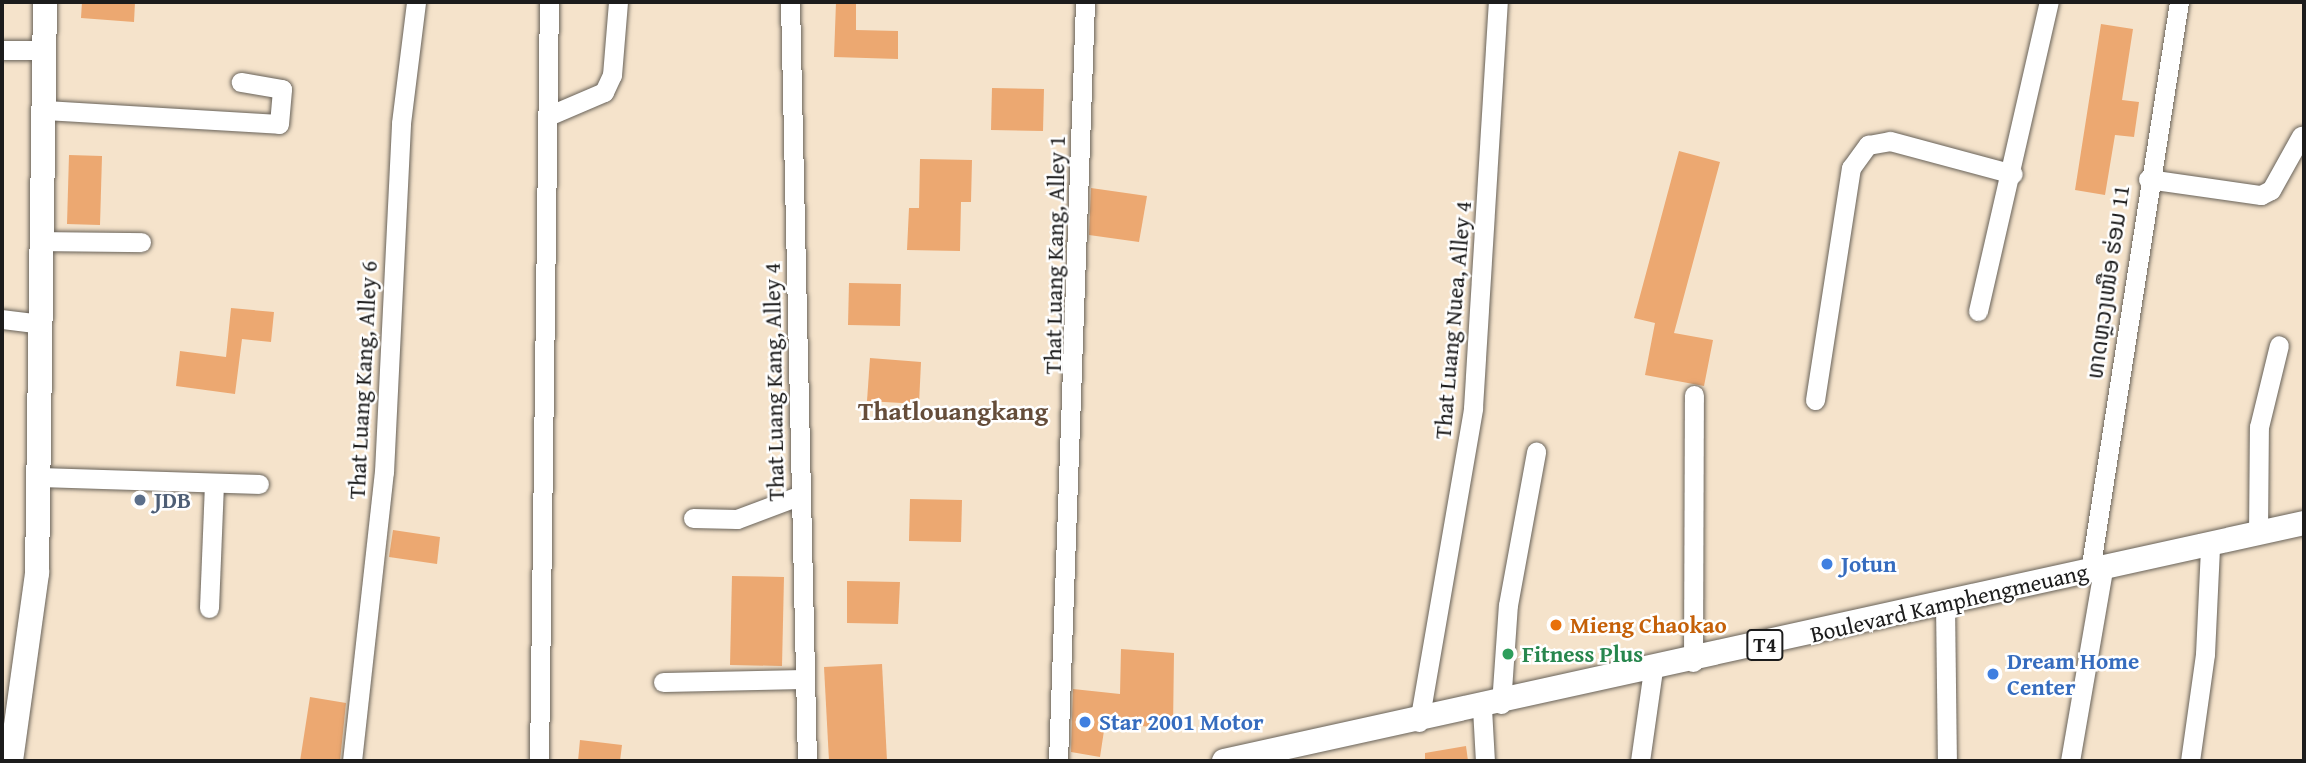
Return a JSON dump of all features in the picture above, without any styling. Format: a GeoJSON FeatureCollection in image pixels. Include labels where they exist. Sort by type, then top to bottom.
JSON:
{"type":"FeatureCollection","features":[{"type":"Feature","properties":{"kind":"main road"},"geometry":{"type":"LineString","coordinates":[[11,761],[26,667],[41,477],[45,2]]}},
{"type":"Feature","properties":{"kind":"main road","name":"Boulevard Kamphengmeuang"},"geometry":{"type":"LineString","coordinates":[[1224,761],[1289,754],[1945,603],[2210,547],[2304,523]]}},
{"type":"Feature","properties":{"kind":"main road"},"geometry":{"type":"LineString","coordinates":[[2,696],[26,667]]}},
{"type":"Feature","properties":{"kind":"street","name":"That Luang Kang, Alley 6"},"geometry":{"type":"LineString","coordinates":[[352,761],[384,472],[401,123],[416,2]]}},
{"type":"Feature","properties":{"kind":"street"},"geometry":{"type":"LineString","coordinates":[[539,761],[549,2]]}},
{"type":"Feature","properties":{"kind":"street"},"geometry":{"type":"LineString","coordinates":[[548,116],[604,92],[612,75],[618,2]]}},
{"type":"Feature","properties":{"kind":"street","name":"That Luang Kang, Alley 4"},"geometry":{"type":"LineString","coordinates":[[790,2],[807,761]]}},
{"type":"Feature","properties":{"kind":"street","name":"That Luang Kang, Alley 1"},"geometry":{"type":"LineString","coordinates":[[1058,761],[1086,2]]}},
{"type":"Feature","properties":{"kind":"street","name":"That Luang Nuea, Alley 4"},"geometry":{"type":"LineString","coordinates":[[1419,722],[1474,408],[1499,2]]}},
{"type":"Feature","properties":{"kind":"street"},"geometry":{"type":"LineString","coordinates":[[1978,311],[2013,174],[2049,2]]}},
{"type":"Feature","properties":{"kind":"street","name":"ທາດຫຼວງເໜືອ ຮ່ອມ 11"},"geometry":{"type":"LineString","coordinates":[[2070,761],[2148,179],[2179,2]]}},
{"type":"Feature","properties":{"kind":"street"},"geometry":{"type":"LineString","coordinates":[[2,50],[45,50]]}},
{"type":"Feature","properties":{"kind":"street"},"geometry":{"type":"LineString","coordinates":[[45,110],[279,124],[282,89],[241,82]]}},
{"type":"Feature","properties":{"kind":"street"},"geometry":{"type":"LineString","coordinates":[[2148,179],[2261,195],[2272,190],[2301,136]]}},
{"type":"Feature","properties":{"kind":"street"},"geometry":{"type":"LineString","coordinates":[[1815,400],[1850,168],[1868,145],[1890,141],[2013,174]]}},
{"type":"Feature","properties":{"kind":"street"},"geometry":{"type":"LineString","coordinates":[[43,241],[141,243]]}},
{"type":"Feature","properties":{"kind":"street"},"geometry":{"type":"LineString","coordinates":[[2,319],[42,324]]}},
{"type":"Feature","properties":{"kind":"street"},"geometry":{"type":"LineString","coordinates":[[2258,534],[2259,427],[2278,345]]}},
{"type":"Feature","properties":{"kind":"street"},"geometry":{"type":"LineString","coordinates":[[1693,662],[1694,395]]}},
{"type":"Feature","properties":{"kind":"street"},"geometry":{"type":"LineString","coordinates":[[1485,761],[1508,605],[1536,452]]}},
{"type":"Feature","properties":{"kind":"street"},"geometry":{"type":"LineString","coordinates":[[41,477],[259,484]]}},
{"type":"Feature","properties":{"kind":"street"},"geometry":{"type":"LineString","coordinates":[[209,608],[214,483]]}},
{"type":"Feature","properties":{"kind":"street"},"geometry":{"type":"LineString","coordinates":[[693,518],[737,519],[801,495]]}},
{"type":"Feature","properties":{"kind":"street"},"geometry":{"type":"LineString","coordinates":[[2190,761],[2205,654],[2210,547]]}},
{"type":"Feature","properties":{"kind":"street"},"geometry":{"type":"LineString","coordinates":[[1945,603],[1947,761]]}},
{"type":"Feature","properties":{"kind":"street"},"geometry":{"type":"LineString","coordinates":[[1640,761],[1653,670]]}},
{"type":"Feature","properties":{"kind":"street"},"geometry":{"type":"LineString","coordinates":[[663,682],[805,679]]}},
{"type":"Feature","properties":{"kind":"building"},"geometry":{"type":"Polygon","coordinates":[[[82,2],[135,2],[134,22],[81,18],[82,2]]]}},
{"type":"Feature","properties":{"kind":"building"},"geometry":{"type":"Polygon","coordinates":[[[836,2],[856,2],[856,30],[898,31],[898,59],[834,57],[836,2]]]}},
{"type":"Feature","properties":{"kind":"building"},"geometry":{"type":"Polygon","coordinates":[[[2101,24],[2133,29],[2122,100],[2139,102],[2134,137],[2115,135],[2105,195],[2075,190],[2101,24]]]}},
{"type":"Feature","properties":{"kind":"building"},"geometry":{"type":"Polygon","coordinates":[[[992,88],[1044,89],[1043,131],[991,130],[992,88]]]}},
{"type":"Feature","properties":{"kind":"building"},"geometry":{"type":"Polygon","coordinates":[[[1679,151],[1720,162],[1674,333],[1713,340],[1704,386],[1645,375],[1655,323],[1634,318],[1679,151]]]}},
{"type":"Feature","properties":{"kind":"building"},"geometry":{"type":"Polygon","coordinates":[[[69,155],[102,156],[100,225],[67,224],[69,155]]]}},
{"type":"Feature","properties":{"kind":"building"},"geometry":{"type":"Polygon","coordinates":[[[920,159],[972,160],[971,202],[961,202],[960,251],[907,250],[909,208],[919,208],[920,159]]]}},
{"type":"Feature","properties":{"kind":"building"},"geometry":{"type":"Polygon","coordinates":[[[1091,188],[1147,196],[1139,242],[1089,235],[1091,188]]]}},
{"type":"Feature","properties":{"kind":"building"},"geometry":{"type":"Polygon","coordinates":[[[849,283],[901,284],[900,326],[848,325],[849,283]]]}},
{"type":"Feature","properties":{"kind":"building"},"geometry":{"type":"Polygon","coordinates":[[[231,308],[274,312],[271,342],[242,339],[235,394],[176,386],[180,351],[226,357],[231,308]]]}},
{"type":"Feature","properties":{"kind":"building"},"geometry":{"type":"Polygon","coordinates":[[[870,358],[921,362],[919,404],[867,401],[870,358]]]}},
{"type":"Feature","properties":{"kind":"building"},"geometry":{"type":"Polygon","coordinates":[[[910,499],[962,500],[961,542],[909,541],[910,499]]]}},
{"type":"Feature","properties":{"kind":"building"},"geometry":{"type":"Polygon","coordinates":[[[393,530],[440,537],[437,564],[389,557],[393,530]]]}},
{"type":"Feature","properties":{"kind":"building"},"geometry":{"type":"Polygon","coordinates":[[[732,576],[784,577],[782,666],[730,665],[732,576]]]}},
{"type":"Feature","properties":{"kind":"building"},"geometry":{"type":"Polygon","coordinates":[[[847,581],[900,582],[898,624],[847,623],[847,581]]]}},
{"type":"Feature","properties":{"kind":"building"},"geometry":{"type":"Polygon","coordinates":[[[1121,649],[1174,653],[1173,728],[1105,724],[1100,757],[1071,752],[1073,689],[1120,694],[1121,649]]]}},
{"type":"Feature","properties":{"kind":"building"},"geometry":{"type":"Polygon","coordinates":[[[882,664],[887,761],[829,761],[824,667],[882,664]]]}},
{"type":"Feature","properties":{"kind":"building"},"geometry":{"type":"Polygon","coordinates":[[[310,697],[346,703],[340,761],[300,761],[310,697]]]}},
{"type":"Feature","properties":{"kind":"building"},"geometry":{"type":"Polygon","coordinates":[[[580,740],[622,745],[620,761],[578,761],[580,740]]]}},
{"type":"Feature","properties":{"kind":"building"},"geometry":{"type":"Polygon","coordinates":[[[1466,746],[1468,761],[1425,761],[1425,753],[1466,746]]]}},
{"type":"Feature","properties":{"kind":"place","name":"JDB"},"geometry":{"type":"Point","coordinates":[140,500]}},
{"type":"Feature","properties":{"kind":"place","name":"Jotun"},"geometry":{"type":"Point","coordinates":[1827,564]}},
{"type":"Feature","properties":{"kind":"place","name":"Mieng Chaokao"},"geometry":{"type":"Point","coordinates":[1556,625]}},
{"type":"Feature","properties":{"kind":"place","name":"Fitness Plus"},"geometry":{"type":"Point","coordinates":[1508,654]}},
{"type":"Feature","properties":{"kind":"place","name":"Dream Home Center"},"geometry":{"type":"Point","coordinates":[1993,674]}},
{"type":"Feature","properties":{"kind":"place","name":"Star 2001 Motor"},"geometry":{"type":"Point","coordinates":[1085,722]}},
{"type":"Feature","properties":{"kind":"district","name":"Thatlouangkang"},"geometry":{"type":"Point","coordinates":[953,411]}}]}
